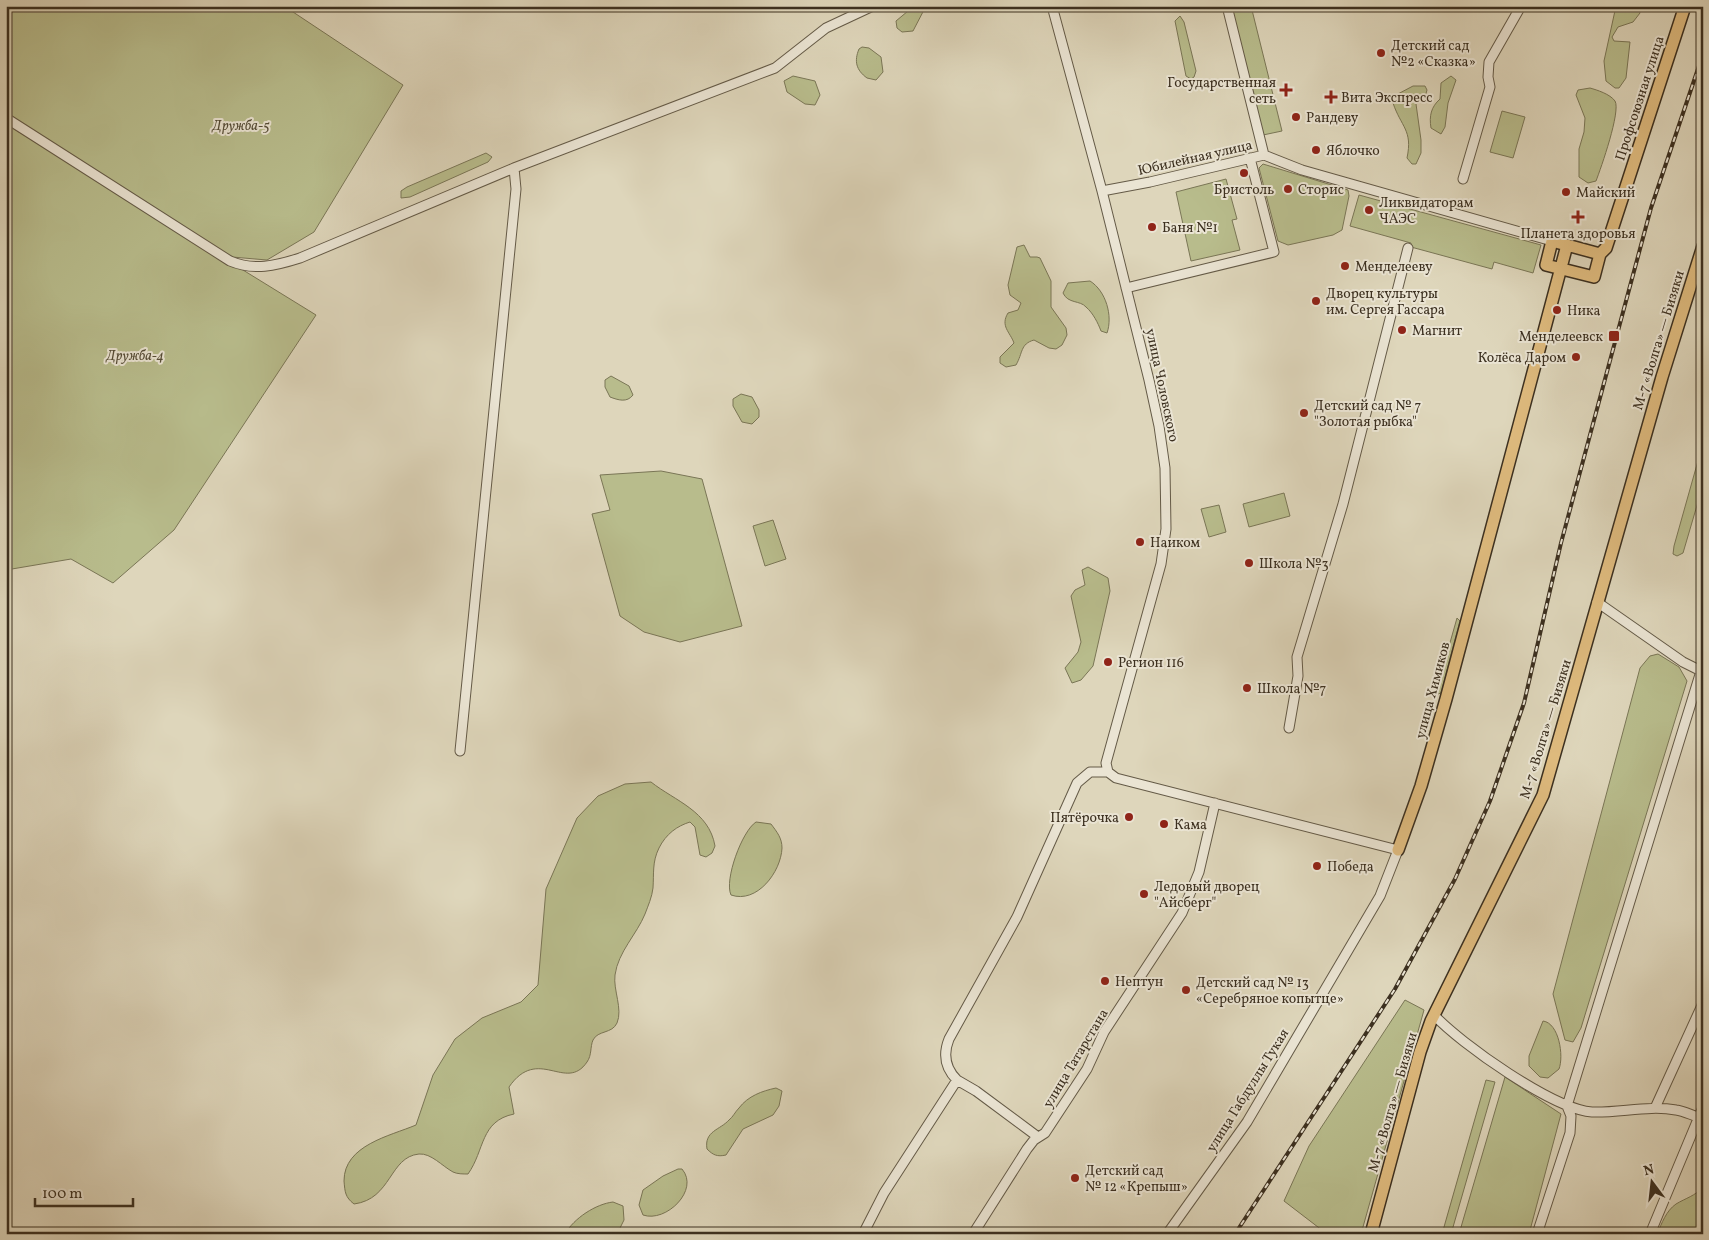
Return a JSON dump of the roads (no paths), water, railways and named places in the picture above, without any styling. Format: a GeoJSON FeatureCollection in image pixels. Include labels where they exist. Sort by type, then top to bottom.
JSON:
{"type":"FeatureCollection","features":[{"type":"Feature","properties":{"kind":"main road","name":"Профсоюзная улица"},"geometry":{"type":"LineString","coordinates":[[1561,268],[1594,277],[1600,254],[1606,248],[1685,6]]}},
{"type":"Feature","properties":{"kind":"main road"},"geometry":{"type":"LineString","coordinates":[[1561,268],[1546,265],[1552,241],[1600,254]]}},
{"type":"Feature","properties":{"kind":"main road","name":"улица Химиков"},"geometry":{"type":"LineString","coordinates":[[1398,850],[1421,786],[1446,699],[1567,245]]}},
{"type":"Feature","properties":{"kind":"main road","name":"М-7 «Волга» — Бизяки"},"geometry":{"type":"LineString","coordinates":[[1372,1234],[1420,1052],[1434,1015],[1543,795],[1597,602],[1703,246]]}},
{"type":"Feature","properties":{"kind":"street"},"geometry":{"type":"LineString","coordinates":[[6,118],[230,261],[249,267],[274,266],[300,258],[514,168],[775,68],[826,28],[873,6]]}},
{"type":"Feature","properties":{"kind":"street","name":"улица Чоловского"},"geometry":{"type":"LineString","coordinates":[[1052,6],[1126,288],[1160,426],[1166,468],[1166,529],[1158,579],[1106,763],[1108,772]]}},
{"type":"Feature","properties":{"kind":"street"},"geometry":{"type":"LineString","coordinates":[[1227,6],[1264,155]]}},
{"type":"Feature","properties":{"kind":"street"},"geometry":{"type":"LineString","coordinates":[[1463,179],[1490,87],[1488,76],[1489,62],[1521,6]]}},
{"type":"Feature","properties":{"kind":"street","name":"Юбилейная улица"},"geometry":{"type":"LineString","coordinates":[[1102,191],[1150,182],[1264,155],[1302,170],[1552,241]]}},
{"type":"Feature","properties":{"kind":"street"},"geometry":{"type":"LineString","coordinates":[[1126,288],[1274,252],[1250,158]]}},
{"type":"Feature","properties":{"kind":"street"},"geometry":{"type":"LineString","coordinates":[[460,752],[516,189],[514,168]]}},
{"type":"Feature","properties":{"kind":"street"},"geometry":{"type":"LineString","coordinates":[[1289,728],[1298,676],[1297,657],[1343,504],[1408,248]]}},
{"type":"Feature","properties":{"kind":"street"},"geometry":{"type":"LineString","coordinates":[[1537,1234],[1570,1133],[1571,1116],[1566,1106],[1702,672],[1683,662],[1597,602]]}},
{"type":"Feature","properties":{"kind":"street"},"geometry":{"type":"LineString","coordinates":[[1038,1136],[976,1091],[957,1080],[949,1070],[945,1051],[949,1039],[1017,918],[1077,783],[1090,772],[1108,772],[1116,778],[1398,850]]}},
{"type":"Feature","properties":{"kind":"street","name":"улица Татарстана"},"geometry":{"type":"LineString","coordinates":[[973,1234],[1027,1149],[1038,1136],[1045,1133],[1087,1069],[1104,1032],[1182,913],[1199,872],[1215,803]]}},
{"type":"Feature","properties":{"kind":"street","name":"улица Габдуллы Тукая"},"geometry":{"type":"LineString","coordinates":[[1168,1234],[1247,1122],[1380,896],[1398,850]]}},
{"type":"Feature","properties":{"kind":"street"},"geometry":{"type":"LineString","coordinates":[[1655,1108],[1703,1003]]}},
{"type":"Feature","properties":{"kind":"street"},"geometry":{"type":"LineString","coordinates":[[1434,1015],[1449,1031],[1507,1072],[1566,1106],[1591,1112],[1655,1108],[1676,1110],[1698,1117]]}},
{"type":"Feature","properties":{"kind":"street"},"geometry":{"type":"LineString","coordinates":[[863,1234],[879,1201],[957,1080]]}},
{"type":"Feature","properties":{"kind":"street"},"geometry":{"type":"LineString","coordinates":[[1650,1234],[1703,1107]]}},
{"type":"Feature","properties":{"kind":"railway"},"geometry":{"type":"LineString","coordinates":[[1235,1234],[1395,989],[1455,879],[1490,801],[1524,703],[1561,543],[1651,208],[1703,54]]}},
{"type":"Feature","properties":{"kind":"place","name":"Детский сад №2 «Сказка»"},"geometry":{"type":"Point","coordinates":[1381,53]}},
{"type":"Feature","properties":{"kind":"place","name":"Государственная сеть"},"geometry":{"type":"Point","coordinates":[1286,90]}},
{"type":"Feature","properties":{"kind":"place","name":"Вита Экспресс"},"geometry":{"type":"Point","coordinates":[1331,97]}},
{"type":"Feature","properties":{"kind":"place","name":"Рандеву"},"geometry":{"type":"Point","coordinates":[1296,117]}},
{"type":"Feature","properties":{"kind":"place","name":"Яблочко"},"geometry":{"type":"Point","coordinates":[1316,150]}},
{"type":"Feature","properties":{"kind":"place","name":"Бристоль"},"geometry":{"type":"Point","coordinates":[1244,173]}},
{"type":"Feature","properties":{"kind":"place","name":"Сторис"},"geometry":{"type":"Point","coordinates":[1288,189]}},
{"type":"Feature","properties":{"kind":"place","name":"Майский"},"geometry":{"type":"Point","coordinates":[1566,192]}},
{"type":"Feature","properties":{"kind":"place","name":"Ликвидаторам ЧАЭС"},"geometry":{"type":"Point","coordinates":[1369,210]}},
{"type":"Feature","properties":{"kind":"place","name":"Планета здоровья"},"geometry":{"type":"Point","coordinates":[1578,217]}},
{"type":"Feature","properties":{"kind":"place","name":"Баня №1"},"geometry":{"type":"Point","coordinates":[1152,227]}},
{"type":"Feature","properties":{"kind":"place","name":"Менделееву"},"geometry":{"type":"Point","coordinates":[1345,266]}},
{"type":"Feature","properties":{"kind":"place","name":"Дворец культуры им. Сергея Гассара"},"geometry":{"type":"Point","coordinates":[1316,301]}},
{"type":"Feature","properties":{"kind":"place","name":"Ника"},"geometry":{"type":"Point","coordinates":[1557,310]}},
{"type":"Feature","properties":{"kind":"place","name":"Магнит"},"geometry":{"type":"Point","coordinates":[1402,330]}},
{"type":"Feature","properties":{"kind":"place","name":"Менделеевск"},"geometry":{"type":"Point","coordinates":[1614,336]}},
{"type":"Feature","properties":{"kind":"place","name":"Колёса Даром"},"geometry":{"type":"Point","coordinates":[1576,357]}},
{"type":"Feature","properties":{"kind":"place","name":"Детский сад № 7 \"Золотая рыбка\""},"geometry":{"type":"Point","coordinates":[1304,413]}},
{"type":"Feature","properties":{"kind":"place","name":"Наиком"},"geometry":{"type":"Point","coordinates":[1140,542]}},
{"type":"Feature","properties":{"kind":"place","name":"Школа №3"},"geometry":{"type":"Point","coordinates":[1249,563]}},
{"type":"Feature","properties":{"kind":"place","name":"Регион 116"},"geometry":{"type":"Point","coordinates":[1108,662]}},
{"type":"Feature","properties":{"kind":"place","name":"Школа №7"},"geometry":{"type":"Point","coordinates":[1247,688]}},
{"type":"Feature","properties":{"kind":"place","name":"Пятёрочка"},"geometry":{"type":"Point","coordinates":[1129,817]}},
{"type":"Feature","properties":{"kind":"place","name":"Кама"},"geometry":{"type":"Point","coordinates":[1164,824]}},
{"type":"Feature","properties":{"kind":"place","name":"Победа"},"geometry":{"type":"Point","coordinates":[1317,866]}},
{"type":"Feature","properties":{"kind":"place","name":"Ледовый дворец \"Айсберг\""},"geometry":{"type":"Point","coordinates":[1144,894]}},
{"type":"Feature","properties":{"kind":"place","name":"Нептун"},"geometry":{"type":"Point","coordinates":[1105,981]}},
{"type":"Feature","properties":{"kind":"place","name":"Детский сад № 13 «Серебряное копытце»"},"geometry":{"type":"Point","coordinates":[1186,990]}},
{"type":"Feature","properties":{"kind":"place","name":"Детский сад № 12 «Крепыш»"},"geometry":{"type":"Point","coordinates":[1075,1178]}},
{"type":"Feature","properties":{"kind":"park label","name":"Дружба-5"},"geometry":{"type":"Point","coordinates":[241,125]}},
{"type":"Feature","properties":{"kind":"park label","name":"Дружба-4"},"geometry":{"type":"Point","coordinates":[135,355]}}]}
